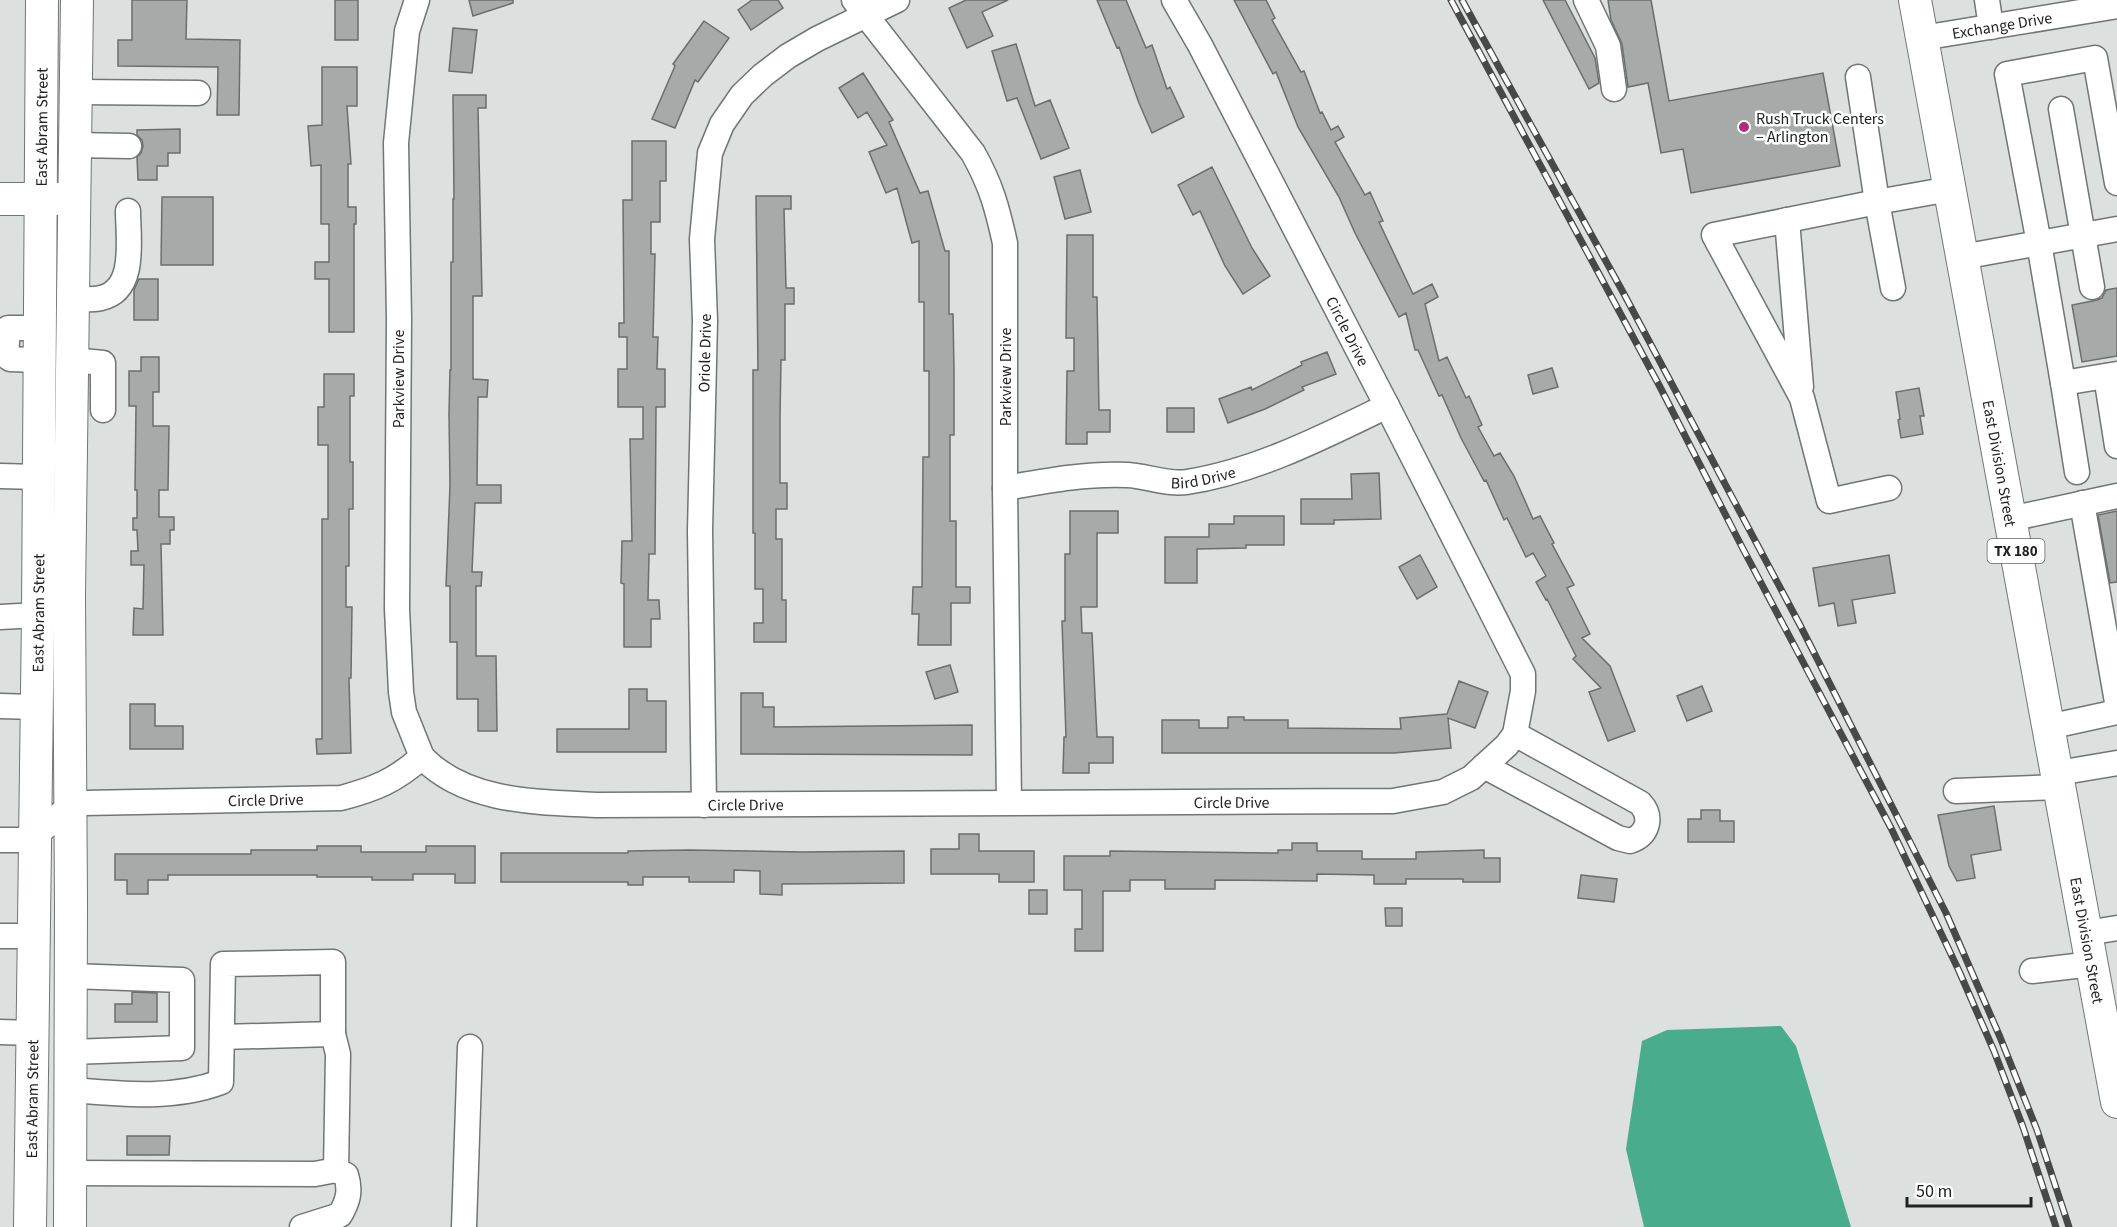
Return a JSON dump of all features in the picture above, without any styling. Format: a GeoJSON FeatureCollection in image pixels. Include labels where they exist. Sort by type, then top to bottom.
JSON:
{"type":"FeatureCollection","features":[{"type":"Feature","properties":{"kind":"main road","name":"East Abram Street"},"geometry":{"type":"LineString","coordinates":[[30,1227],[38,615],[42,0]]}},
{"type":"Feature","properties":{"kind":"main road","name":"East Abram Street"},"geometry":{"type":"LineString","coordinates":[[70,1227],[69,596],[77,0]]}},
{"type":"Feature","properties":{"kind":"main road","name":"East Division Street"},"geometry":{"type":"LineString","coordinates":[[1915,0],[2117,1102]]}},
{"type":"Feature","properties":{"kind":"main road"},"geometry":{"type":"LineString","coordinates":[[0,199],[74,199]]}},
{"type":"Feature","properties":{"kind":"street","name":"Parkview Drive"},"geometry":{"type":"LineString","coordinates":[[417,0],[407,31],[396,143],[399,319],[397,609],[404,712],[422,757]]}},
{"type":"Feature","properties":{"kind":"street","name":"Oriole Drive"},"geometry":{"type":"LineString","coordinates":[[704,805],[700,531],[705,321],[702,238],[710,153],[722,124],[742,95],[763,75],[860,8],[897,0]]}},
{"type":"Feature","properties":{"kind":"street","name":"Circle Drive"},"geometry":{"type":"LineString","coordinates":[[70,805],[340,798],[369,790],[403,774],[422,757],[433,768],[466,786],[517,800],[597,805],[1393,801],[1443,792],[1471,778],[1507,745],[1515,734],[1523,691],[1523,674],[1387,406],[1200,45],[1174,0]]}},
{"type":"Feature","properties":{"kind":"street"},"geometry":{"type":"LineString","coordinates":[[1586,0],[1608,46],[1614,89]]}},
{"type":"Feature","properties":{"kind":"street"},"geometry":{"type":"LineString","coordinates":[[1987,0],[1991,27]]}},
{"type":"Feature","properties":{"kind":"street","name":"Exchange Drive"},"geometry":{"type":"LineString","coordinates":[[1922,38],[2103,5]]}},
{"type":"Feature","properties":{"kind":"street","name":"Parkview Drive"},"geometry":{"type":"LineString","coordinates":[[860,8],[973,153],[987,177],[1005,243],[1009,802]]}},
{"type":"Feature","properties":{"kind":"street"},"geometry":{"type":"LineString","coordinates":[[2077,472],[2039,243],[2007,74],[2095,58],[2117,183]]}},
{"type":"Feature","properties":{"kind":"street"},"geometry":{"type":"LineString","coordinates":[[1858,77],[1893,288]]}},
{"type":"Feature","properties":{"kind":"street"},"geometry":{"type":"LineString","coordinates":[[76,92],[198,93]]}},
{"type":"Feature","properties":{"kind":"street"},"geometry":{"type":"LineString","coordinates":[[2061,109],[2092,287]]}},
{"type":"Feature","properties":{"kind":"street"},"geometry":{"type":"LineString","coordinates":[[75,145],[129,146]]}},
{"type":"Feature","properties":{"kind":"street"},"geometry":{"type":"LineString","coordinates":[[1802,398],[1714,235],[1950,189]]}},
{"type":"Feature","properties":{"kind":"street"},"geometry":{"type":"LineString","coordinates":[[72,300],[102,298],[119,288],[127,270],[128,211]]}},
{"type":"Feature","properties":{"kind":"street"},"geometry":{"type":"LineString","coordinates":[[1786,220],[1802,398],[1829,501],[1889,488]]}},
{"type":"Feature","properties":{"kind":"street"},"geometry":{"type":"LineString","coordinates":[[1962,257],[2117,229]]}},
{"type":"Feature","properties":{"kind":"street"},"geometry":{"type":"LineString","coordinates":[[72,360],[103,363],[103,410]]}},
{"type":"Feature","properties":{"kind":"street"},"geometry":{"type":"LineString","coordinates":[[2063,383],[2111,375],[2117,446]]}},
{"type":"Feature","properties":{"kind":"street","name":"Bird Drive"},"geometry":{"type":"LineString","coordinates":[[1005,488],[1100,475],[1129,475],[1184,483],[1238,470],[1319,439],[1387,406]]}},
{"type":"Feature","properties":{"kind":"street"},"geometry":{"type":"LineString","coordinates":[[0,476],[38,477]]}},
{"type":"Feature","properties":{"kind":"street"},"geometry":{"type":"LineString","coordinates":[[2010,519],[2117,496]]}},
{"type":"Feature","properties":{"kind":"street"},"geometry":{"type":"LineString","coordinates":[[2082,503],[2108,603],[2117,702]]}},
{"type":"Feature","properties":{"kind":"street"},"geometry":{"type":"LineString","coordinates":[[0,617],[38,615]]}},
{"type":"Feature","properties":{"kind":"street"},"geometry":{"type":"LineString","coordinates":[[0,706],[36,707]]}},
{"type":"Feature","properties":{"kind":"street"},"geometry":{"type":"LineString","coordinates":[[2048,727],[2117,712]]}},
{"type":"Feature","properties":{"kind":"street"},"geometry":{"type":"LineString","coordinates":[[1484,766],[1618,838],[1629,841],[1642,835],[1648,822],[1645,808],[1640,802],[1515,734]]}},
{"type":"Feature","properties":{"kind":"street"},"geometry":{"type":"LineString","coordinates":[[1956,791],[2059,780],[2117,763]]}},
{"type":"Feature","properties":{"kind":"street"},"geometry":{"type":"LineString","coordinates":[[0,840],[19,840],[34,836],[70,805]]}},
{"type":"Feature","properties":{"kind":"street"},"geometry":{"type":"LineString","coordinates":[[2086,933],[2117,928]]}},
{"type":"Feature","properties":{"kind":"street"},"geometry":{"type":"LineString","coordinates":[[0,936],[33,936]]}},
{"type":"Feature","properties":{"kind":"street"},"geometry":{"type":"LineString","coordinates":[[71,1090],[143,1095],[207,1087],[221,1082],[223,964],[333,962],[333,1034],[338,1054],[336,1170]]}},
{"type":"Feature","properties":{"kind":"street"},"geometry":{"type":"LineString","coordinates":[[2032,971],[2092,964]]}},
{"type":"Feature","properties":{"kind":"street"},"geometry":{"type":"LineString","coordinates":[[71,976],[182,980],[182,1048],[71,1052]]}},
{"type":"Feature","properties":{"kind":"street"},"geometry":{"type":"LineString","coordinates":[[0,1032],[31,1033]]}},
{"type":"Feature","properties":{"kind":"street"},"geometry":{"type":"LineString","coordinates":[[222,1038],[333,1034]]}},
{"type":"Feature","properties":{"kind":"street"},"geometry":{"type":"LineString","coordinates":[[464,1227],[470,1047]]}},
{"type":"Feature","properties":{"kind":"street"},"geometry":{"type":"LineString","coordinates":[[70,1173],[315,1174],[336,1170],[346,1175],[350,1186],[348,1202],[340,1215],[302,1227]]}},
{"type":"Feature","properties":{"kind":"shaded area"},"geometry":{"type":"Polygon","coordinates":[[[1781,1026],[1796,1046],[1851,1227],[1644,1227],[1626,1149],[1642,1041],[1667,1030],[1781,1026]]]}},
{"type":"Feature","properties":{"kind":"building"},"geometry":{"type":"Polygon","coordinates":[[[132,0],[187,0],[186,39],[240,40],[239,115],[217,115],[218,67],[118,66],[118,40],[132,40],[132,0]]]}},
{"type":"Feature","properties":{"kind":"building"},"geometry":{"type":"Polygon","coordinates":[[[335,0],[358,0],[358,40],[335,40],[335,0]]]}},
{"type":"Feature","properties":{"kind":"building"},"geometry":{"type":"Polygon","coordinates":[[[469,0],[513,0],[513,3],[473,16],[469,0]]]}},
{"type":"Feature","properties":{"kind":"building"},"geometry":{"type":"Polygon","coordinates":[[[752,0],[778,0],[783,8],[751,30],[738,10],[752,0]]]}},
{"type":"Feature","properties":{"kind":"building"},"geometry":{"type":"Polygon","coordinates":[[[966,0],[1008,0],[982,12],[993,36],[967,48],[949,8],[966,0]]]}},
{"type":"Feature","properties":{"kind":"building"},"geometry":{"type":"Polygon","coordinates":[[[1097,0],[1126,0],[1146,48],[1152,45],[1167,89],[1170,87],[1184,117],[1152,133],[1119,47],[1117,48],[1097,0]]]}},
{"type":"Feature","properties":{"kind":"building"},"geometry":{"type":"Polygon","coordinates":[[[1234,0],[1266,0],[1275,18],[1272,20],[1301,72],[1304,71],[1320,113],[1322,112],[1331,130],[1338,126],[1344,137],[1335,142],[1365,195],[1370,192],[1383,221],[1379,222],[1413,294],[1432,284],[1438,297],[1425,304],[1439,361],[1447,357],[1466,398],[1469,396],[1482,425],[1478,427],[1494,456],[1500,453],[1514,476],[1533,519],[1540,516],[1574,585],[1567,588],[1590,634],[1582,638],[1610,666],[1635,731],[1608,741],[1589,692],[1601,688],[1573,659],[1576,656],[1536,582],[1546,576],[1533,553],[1526,557],[1507,518],[1504,520],[1486,480],[1484,481],[1461,438],[1442,395],[1439,396],[1418,350],[1415,350],[1406,313],[1399,317],[1339,197],[1298,127],[1276,72],[1273,74],[1234,0]]]}},
{"type":"Feature","properties":{"kind":"building"},"geometry":{"type":"Polygon","coordinates":[[[1543,0],[1565,0],[1595,58],[1599,83],[1589,89],[1543,0]]]}},
{"type":"Feature","properties":{"kind":"building","name":"Rush Truck Centers – Arlington"},"geometry":{"type":"Polygon","coordinates":[[[1608,0],[1651,0],[1669,101],[1823,73],[1840,166],[1691,193],[1683,149],[1661,153],[1648,83],[1628,87],[1622,44],[1611,20],[1608,0]]]}},
{"type":"Feature","properties":{"kind":"building"},"geometry":{"type":"Polygon","coordinates":[[[704,21],[729,38],[698,82],[695,80],[675,128],[652,119],[675,66],[673,64],[704,21]]]}},
{"type":"Feature","properties":{"kind":"building"},"geometry":{"type":"Polygon","coordinates":[[[453,28],[477,30],[472,73],[449,71],[453,28]]]}},
{"type":"Feature","properties":{"kind":"building"},"geometry":{"type":"Polygon","coordinates":[[[1016,44],[1035,106],[1050,100],[1069,148],[1041,159],[1017,98],[1007,101],[992,51],[1016,44]]]}},
{"type":"Feature","properties":{"kind":"building"},"geometry":{"type":"Polygon","coordinates":[[[322,67],[357,67],[357,106],[347,106],[351,164],[348,164],[348,207],[356,207],[354,332],[329,332],[329,279],[315,279],[315,262],[329,262],[329,224],[321,224],[321,165],[311,166],[308,126],[322,125],[322,67]]]}},
{"type":"Feature","properties":{"kind":"building"},"geometry":{"type":"Polygon","coordinates":[[[863,73],[893,120],[889,122],[920,193],[928,191],[945,251],[949,251],[949,314],[953,314],[954,371],[954,435],[950,435],[950,521],[956,521],[956,587],[970,587],[970,603],[951,603],[951,645],[918,645],[919,614],[912,614],[913,587],[922,587],[923,457],[929,457],[929,371],[924,371],[924,302],[919,302],[919,241],[912,243],[897,188],[886,193],[869,152],[887,145],[867,112],[858,118],[839,88],[863,73]]]}},
{"type":"Feature","properties":{"kind":"building"},"geometry":{"type":"Polygon","coordinates":[[[453,95],[486,95],[486,108],[478,108],[482,296],[473,296],[473,379],[488,380],[487,397],[478,397],[477,485],[501,485],[501,503],[475,503],[472,572],[482,572],[481,586],[476,586],[476,656],[496,656],[497,731],[478,731],[478,699],[457,699],[457,642],[450,642],[450,586],[446,586],[450,485],[453,95]]]}},
{"type":"Feature","properties":{"kind":"building"},"geometry":{"type":"Polygon","coordinates":[[[180,129],[180,153],[168,153],[168,166],[157,166],[157,180],[138,180],[137,157],[143,146],[137,130],[180,129]]]}},
{"type":"Feature","properties":{"kind":"building"},"geometry":{"type":"Polygon","coordinates":[[[632,141],[666,141],[666,181],[660,181],[660,222],[651,222],[651,254],[655,254],[653,337],[658,337],[657,369],[665,369],[665,407],[656,407],[655,554],[649,554],[648,600],[659,600],[660,619],[651,619],[651,647],[624,647],[624,584],[621,583],[622,541],[632,541],[630,439],[643,439],[643,407],[618,407],[618,369],[627,369],[627,337],[619,337],[619,323],[624,323],[623,200],[632,200],[632,141]]]}},
{"type":"Feature","properties":{"kind":"building"},"geometry":{"type":"Polygon","coordinates":[[[1212,167],[1252,248],[1270,276],[1243,294],[1225,266],[1200,211],[1193,215],[1178,185],[1212,167]]]}},
{"type":"Feature","properties":{"kind":"building"},"geometry":{"type":"Polygon","coordinates":[[[1080,170],[1091,212],[1065,219],[1054,177],[1080,170]]]}},
{"type":"Feature","properties":{"kind":"building"},"geometry":{"type":"Polygon","coordinates":[[[756,196],[791,196],[791,209],[784,209],[786,288],[794,288],[794,304],[785,304],[785,360],[781,360],[780,417],[780,483],[787,483],[787,509],[776,509],[776,539],[782,539],[782,600],[786,600],[786,642],[754,642],[754,623],[763,623],[763,589],[755,589],[755,533],[753,533],[753,370],[758,370],[756,196]]]}},
{"type":"Feature","properties":{"kind":"building"},"geometry":{"type":"Polygon","coordinates":[[[162,197],[213,197],[213,265],[161,265],[162,197]]]}},
{"type":"Feature","properties":{"kind":"building"},"geometry":{"type":"Polygon","coordinates":[[[1067,235],[1093,235],[1093,297],[1097,297],[1099,410],[1110,410],[1110,432],[1087,432],[1087,444],[1066,444],[1067,371],[1074,371],[1074,338],[1066,338],[1067,235]]]}},
{"type":"Feature","properties":{"kind":"building"},"geometry":{"type":"Polygon","coordinates":[[[139,279],[158,279],[158,320],[134,320],[134,290],[139,279]]]}},
{"type":"Feature","properties":{"kind":"building"},"geometry":{"type":"Polygon","coordinates":[[[2117,288],[2117,356],[2082,362],[2072,305],[2097,300],[2102,298],[2106,290],[2117,288]]]}},
{"type":"Feature","properties":{"kind":"building"},"geometry":{"type":"Polygon","coordinates":[[[1327,352],[1336,374],[1302,387],[1304,390],[1265,409],[1228,423],[1219,399],[1251,387],[1252,390],[1302,365],[1301,362],[1327,352]]]}},
{"type":"Feature","properties":{"kind":"building"},"geometry":{"type":"Polygon","coordinates":[[[141,357],[159,357],[159,392],[153,392],[153,426],[169,426],[168,490],[159,490],[159,517],[174,517],[174,530],[170,530],[170,544],[161,544],[163,635],[133,635],[134,608],[143,609],[144,565],[131,565],[131,551],[138,551],[137,530],[133,530],[133,518],[137,518],[136,406],[129,406],[129,371],[141,371],[141,357]]]}},
{"type":"Feature","properties":{"kind":"building"},"geometry":{"type":"Polygon","coordinates":[[[1552,368],[1558,387],[1533,394],[1528,375],[1552,368]]]}},
{"type":"Feature","properties":{"kind":"building"},"geometry":{"type":"Polygon","coordinates":[[[324,374],[354,374],[354,396],[350,396],[353,509],[349,509],[349,566],[346,566],[346,607],[352,607],[351,678],[349,678],[351,753],[317,754],[316,739],[322,739],[322,519],[328,519],[328,445],[318,445],[318,407],[324,407],[324,374]]]}},
{"type":"Feature","properties":{"kind":"building"},"geometry":{"type":"Polygon","coordinates":[[[1919,388],[1924,416],[1920,416],[1923,434],[1901,438],[1896,392],[1919,388]]]}},
{"type":"Feature","properties":{"kind":"building"},"geometry":{"type":"Polygon","coordinates":[[[1167,408],[1194,408],[1194,432],[1167,432],[1167,408]]]}},
{"type":"Feature","properties":{"kind":"building"},"geometry":{"type":"Polygon","coordinates":[[[1379,473],[1381,519],[1334,520],[1334,524],[1301,524],[1301,499],[1352,499],[1351,474],[1379,473]]]}},
{"type":"Feature","properties":{"kind":"building"},"geometry":{"type":"Polygon","coordinates":[[[1070,511],[1118,511],[1118,533],[1097,533],[1097,607],[1081,607],[1082,633],[1092,633],[1097,737],[1113,737],[1113,763],[1089,763],[1089,773],[1063,773],[1064,737],[1066,737],[1062,621],[1065,621],[1065,554],[1070,554],[1070,511]]]}},
{"type":"Feature","properties":{"kind":"building"},"geometry":{"type":"Polygon","coordinates":[[[2117,511],[2117,582],[2110,583],[2098,515],[2117,511]]]}},
{"type":"Feature","properties":{"kind":"building"},"geometry":{"type":"Polygon","coordinates":[[[1234,516],[1284,516],[1284,545],[1197,549],[1197,583],[1165,583],[1165,537],[1209,537],[1209,524],[1234,524],[1234,516]]]}},
{"type":"Feature","properties":{"kind":"building"},"geometry":{"type":"Polygon","coordinates":[[[1420,555],[1437,587],[1417,599],[1399,567],[1420,555]]]}},
{"type":"Feature","properties":{"kind":"building"},"geometry":{"type":"Polygon","coordinates":[[[1889,555],[1895,593],[1852,600],[1856,623],[1838,626],[1834,603],[1819,606],[1813,568],[1889,555]]]}},
{"type":"Feature","properties":{"kind":"building"},"geometry":{"type":"Polygon","coordinates":[[[950,665],[958,692],[935,699],[926,672],[950,665]]]}},
{"type":"Feature","properties":{"kind":"building"},"geometry":{"type":"Polygon","coordinates":[[[1459,681],[1488,692],[1475,728],[1448,718],[1451,748],[1394,753],[1162,753],[1162,720],[1199,720],[1199,728],[1228,728],[1228,717],[1244,717],[1244,720],[1288,720],[1288,728],[1401,729],[1400,718],[1447,714],[1459,681]]]}},
{"type":"Feature","properties":{"kind":"building"},"geometry":{"type":"Polygon","coordinates":[[[1702,686],[1712,711],[1687,721],[1677,696],[1702,686]]]}},
{"type":"Feature","properties":{"kind":"building"},"geometry":{"type":"Polygon","coordinates":[[[629,689],[647,689],[647,701],[666,701],[666,752],[557,752],[557,729],[629,729],[629,689]]]}},
{"type":"Feature","properties":{"kind":"building"},"geometry":{"type":"Polygon","coordinates":[[[741,693],[763,693],[763,707],[774,707],[774,727],[972,725],[972,755],[741,754],[741,693]]]}},
{"type":"Feature","properties":{"kind":"building"},"geometry":{"type":"Polygon","coordinates":[[[130,704],[155,704],[155,726],[183,726],[183,749],[130,749],[130,704]]]}},
{"type":"Feature","properties":{"kind":"building"},"geometry":{"type":"Polygon","coordinates":[[[1994,806],[2001,850],[1971,855],[1975,878],[1957,881],[1949,866],[1938,815],[1994,806]]]}},
{"type":"Feature","properties":{"kind":"building"},"geometry":{"type":"Polygon","coordinates":[[[1701,810],[1720,810],[1720,821],[1734,821],[1734,842],[1688,842],[1688,819],[1701,819],[1701,810]]]}},
{"type":"Feature","properties":{"kind":"building"},"geometry":{"type":"Polygon","coordinates":[[[959,834],[979,834],[979,851],[1034,851],[1034,882],[999,882],[999,874],[931,874],[931,849],[959,849],[959,834]]]}},
{"type":"Feature","properties":{"kind":"building"},"geometry":{"type":"Polygon","coordinates":[[[1292,843],[1317,843],[1317,851],[1362,851],[1362,859],[1416,859],[1416,852],[1484,850],[1484,858],[1500,858],[1500,882],[1463,882],[1463,879],[1406,879],[1406,884],[1374,884],[1374,875],[1317,874],[1317,881],[1215,880],[1215,889],[1165,889],[1165,880],[1130,880],[1130,891],[1103,891],[1103,951],[1075,951],[1075,929],[1082,929],[1082,890],[1064,890],[1064,856],[1110,856],[1110,851],[1278,853],[1278,850],[1292,850],[1292,843]]]}},
{"type":"Feature","properties":{"kind":"building"},"geometry":{"type":"Polygon","coordinates":[[[317,846],[361,846],[361,852],[426,852],[426,846],[475,846],[475,883],[455,883],[455,874],[413,874],[413,880],[372,880],[372,877],[317,877],[317,875],[168,875],[168,880],[148,880],[148,894],[127,894],[127,880],[115,880],[115,854],[251,854],[251,850],[317,850],[317,846]]]}},
{"type":"Feature","properties":{"kind":"building"},"geometry":{"type":"Polygon","coordinates":[[[628,851],[904,851],[904,883],[782,884],[782,895],[760,894],[760,871],[734,870],[734,882],[689,882],[689,877],[643,877],[643,885],[628,885],[628,882],[501,882],[501,853],[628,853],[628,851]]]}},
{"type":"Feature","properties":{"kind":"building"},"geometry":{"type":"Polygon","coordinates":[[[1581,875],[1617,879],[1614,902],[1578,898],[1581,875]]]}},
{"type":"Feature","properties":{"kind":"building"},"geometry":{"type":"Polygon","coordinates":[[[1029,890],[1047,890],[1047,914],[1029,914],[1029,890]]]}},
{"type":"Feature","properties":{"kind":"building"},"geometry":{"type":"Polygon","coordinates":[[[1385,908],[1402,908],[1402,926],[1386,926],[1385,908]]]}},
{"type":"Feature","properties":{"kind":"building"},"geometry":{"type":"Polygon","coordinates":[[[132,992],[157,993],[157,1022],[115,1022],[115,1004],[132,1004],[132,992]]]}},
{"type":"Feature","properties":{"kind":"building"},"geometry":{"type":"Polygon","coordinates":[[[127,1136],[170,1136],[169,1155],[127,1155],[127,1136]]]}},
{"type":"Feature","properties":{"kind":"railway"},"geometry":{"type":"LineString","coordinates":[[1451,0],[1659,385],[1891,828],[1994,1051],[2023,1127],[2056,1227]]}},
{"type":"Feature","properties":{"kind":"railway"},"geometry":{"type":"LineString","coordinates":[[1462,0],[1624,294],[1800,625],[1946,913],[2000,1037],[2037,1130],[2069,1227]]}},
{"type":"Feature","properties":{"kind":"place","name":"Rush Truck Centers – Arlington"},"geometry":{"type":"Point","coordinates":[1744,127]}}]}
